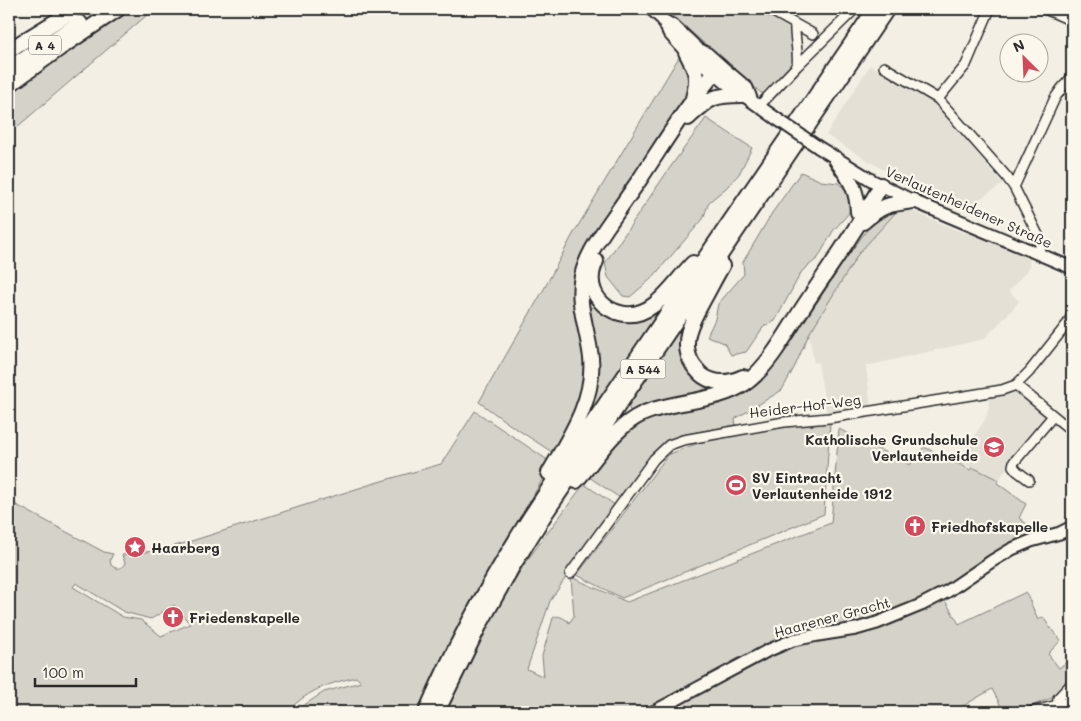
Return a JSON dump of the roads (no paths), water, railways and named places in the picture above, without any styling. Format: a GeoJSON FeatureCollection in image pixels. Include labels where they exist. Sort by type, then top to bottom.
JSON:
{"type":"FeatureCollection","features":[{"type":"Feature","properties":{"kind":"highway","name":"A 4"},"geometry":{"type":"LineString","coordinates":[[9,50],[76,9]]}},
{"type":"Feature","properties":{"kind":"highway","name":"A 4"},"geometry":{"type":"LineString","coordinates":[[9,68],[105,9]]}},
{"type":"Feature","properties":{"kind":"highway"},"geometry":{"type":"LineString","coordinates":[[9,85],[118,9]]}},
{"type":"Feature","properties":{"kind":"highway","name":"A 544"},"geometry":{"type":"LineString","coordinates":[[426,712],[479,604],[522,530],[875,9]]}},
{"type":"Feature","properties":{"kind":"highway","name":"A 544"},"geometry":{"type":"LineString","coordinates":[[437,712],[480,624],[545,514],[887,9]]}},
{"type":"Feature","properties":{"kind":"highway"},"geometry":{"type":"LineString","coordinates":[[691,50],[697,82],[692,102]]}},
{"type":"Feature","properties":{"kind":"highway"},"geometry":{"type":"LineString","coordinates":[[714,73],[702,100],[688,118],[598,255],[592,274],[593,288],[600,302],[609,309],[622,314],[639,314],[661,299],[691,265],[716,243]]}},
{"type":"Feature","properties":{"kind":"highway"},"geometry":{"type":"LineString","coordinates":[[522,530],[533,501],[573,431],[590,388],[591,358],[580,296],[586,263],[595,245],[692,102],[714,73]]}},
{"type":"Feature","properties":{"kind":"highway"},"geometry":{"type":"LineString","coordinates":[[688,118],[712,98],[727,95],[751,101]]}},
{"type":"Feature","properties":{"kind":"highway"},"geometry":{"type":"LineString","coordinates":[[836,159],[854,188],[858,212]]}},
{"type":"Feature","properties":{"kind":"highway"},"geometry":{"type":"LineString","coordinates":[[740,224],[722,266],[691,323],[688,334],[687,346],[691,362],[699,373],[717,382],[729,382],[746,376],[765,356],[779,337],[807,286],[877,183]]}},
{"type":"Feature","properties":{"kind":"highway"},"geometry":{"type":"LineString","coordinates":[[545,514],[578,479],[610,439],[635,418],[659,408],[723,394],[746,382],[758,372],[855,229],[877,183]]}},
{"type":"Feature","properties":{"kind":"highway"},"geometry":{"type":"LineString","coordinates":[[855,229],[886,205],[913,201]]}},
{"type":"Feature","properties":{"kind":"main road","name":"Verlautenheidener Straße"},"geometry":{"type":"LineString","coordinates":[[651,9],[662,20],[669,33],[691,50],[698,62],[836,159],[913,201],[1072,268]]}},
{"type":"Feature","properties":{"kind":"main road"},"geometry":{"type":"LineString","coordinates":[[691,50],[708,54],[747,88],[751,101]]}},
{"type":"Feature","properties":{"kind":"main road","name":"Haarener Gracht"},"geometry":{"type":"LineString","coordinates":[[653,712],[767,651],[793,640],[856,629],[877,623],[922,605],[948,591],[1012,549],[1031,541],[1060,533],[1072,527]]}},
{"type":"Feature","properties":{"kind":"street"},"geometry":{"type":"LineString","coordinates":[[768,9],[813,34]]}},
{"type":"Feature","properties":{"kind":"street"},"geometry":{"type":"LineString","coordinates":[[751,101],[797,66],[855,9]]}},
{"type":"Feature","properties":{"kind":"street"},"geometry":{"type":"LineString","coordinates":[[938,99],[966,65],[990,9]]}},
{"type":"Feature","properties":{"kind":"street"},"geometry":{"type":"LineString","coordinates":[[1045,9],[1072,21]]}},
{"type":"Feature","properties":{"kind":"street"},"geometry":{"type":"LineString","coordinates":[[795,24],[797,66]]}},
{"type":"Feature","properties":{"kind":"street"},"geometry":{"type":"LineString","coordinates":[[884,68],[938,99],[1000,169],[1014,187],[1040,239],[1038,254]]}},
{"type":"Feature","properties":{"kind":"street"},"geometry":{"type":"LineString","coordinates":[[1014,187],[1055,98],[1072,77]]}},
{"type":"Feature","properties":{"kind":"street"},"geometry":{"type":"LineString","coordinates":[[1072,315],[1068,323],[1029,372],[1016,385],[1072,431]]}},
{"type":"Feature","properties":{"kind":"street","name":"Heider-Hof-Weg"},"geometry":{"type":"LineString","coordinates":[[570,574],[654,459],[669,445],[683,440],[728,431],[931,402],[993,392],[1016,385]]}},
{"type":"Feature","properties":{"kind":"street"},"geometry":{"type":"LineString","coordinates":[[1029,480],[1017,471],[1013,466],[1014,462],[1053,416]]}},
{"type":"Feature","properties":{"kind":"street"},"geometry":{"type":"LineString","coordinates":[[1057,705],[1058,698],[1072,683]]}},
{"type":"Feature","properties":{"kind":"street"},"geometry":{"type":"LineString","coordinates":[[1031,712],[1072,702]]}},
{"type":"Feature","properties":{"kind":"place","name":"Katholische Grundschule Verlautenheide"},"geometry":{"type":"Point","coordinates":[994,447]}},
{"type":"Feature","properties":{"kind":"place","name":"SV Eintracht Verlautenheide 1912"},"geometry":{"type":"Point","coordinates":[736,485]}},
{"type":"Feature","properties":{"kind":"place","name":"Friedhofskapelle"},"geometry":{"type":"Point","coordinates":[915,526]}},
{"type":"Feature","properties":{"kind":"place","name":"Haarberg"},"geometry":{"type":"Point","coordinates":[135,547]}},
{"type":"Feature","properties":{"kind":"place","name":"Friedenskapelle"},"geometry":{"type":"Point","coordinates":[173,617]}}]}
